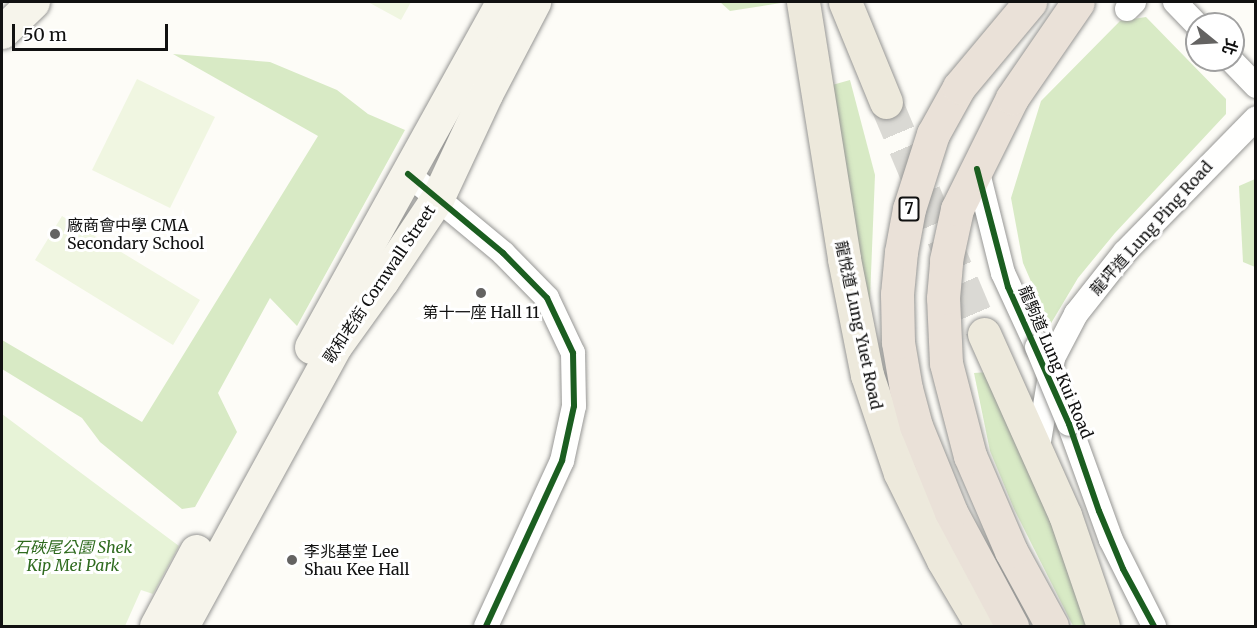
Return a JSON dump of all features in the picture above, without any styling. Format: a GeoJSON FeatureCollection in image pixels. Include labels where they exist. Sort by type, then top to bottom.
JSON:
{"type":"FeatureCollection","features":[{"type":"Feature","properties":{"kind":"highway","name":"7"},"geometry":{"type":"LineString","coordinates":[[1012,627],[951,512],[916,426],[901,366],[897,294],[901,252],[909,209],[919,169],[933,134],[959,87],[1030,2]]}},
{"type":"Feature","properties":{"kind":"highway"},"geometry":{"type":"LineString","coordinates":[[1052,627],[1011,551],[978,477],[958,418],[946,363],[943,298],[946,260],[957,209],[1012,98],[1078,2]]}},
{"type":"Feature","properties":{"kind":"main road"},"geometry":{"type":"LineString","coordinates":[[2,32],[33,2]]}},
{"type":"Feature","properties":{"kind":"main road","name":"歌和老街 Cornwall Street"},"geometry":{"type":"LineString","coordinates":[[156,627],[502,2]]}},
{"type":"Feature","properties":{"kind":"main road","name":"歌和老街 Cornwall Street"},"geometry":{"type":"LineString","coordinates":[[182,627],[336,345],[438,197],[486,94],[534,2]]}},
{"type":"Feature","properties":{"kind":"main road","name":"龍悅道 Lung Yuet Road"},"geometry":{"type":"LineString","coordinates":[[802,2],[860,340],[884,430],[918,512],[982,627]]}},
{"type":"Feature","properties":{"kind":"main road"},"geometry":{"type":"LineString","coordinates":[[845,2],[886,102]]}},
{"type":"Feature","properties":{"kind":"main road"},"geometry":{"type":"LineString","coordinates":[[984,334],[1065,515],[1103,627]]}},
{"type":"Feature","properties":{"kind":"street"},"geometry":{"type":"LineString","coordinates":[[1174,2],[1185,13]]}},
{"type":"Feature","properties":{"kind":"street"},"geometry":{"type":"LineString","coordinates":[[1243,72],[1256,86]]}},
{"type":"Feature","properties":{"kind":"street","name":"龍坪道 Lung Ping Road"},"geometry":{"type":"LineString","coordinates":[[1037,453],[1053,358],[1076,314],[1125,252],[1256,118]]}},
{"type":"Feature","properties":{"kind":"street","name":"龍駒道 Lung Kui Road"},"geometry":{"type":"LineString","coordinates":[[977,169],[1003,273],[1069,424],[1115,550],[1154,627]]}},
{"type":"Feature","properties":{"kind":"street"},"geometry":{"type":"LineString","coordinates":[[408,174],[503,253],[547,298],[573,353],[574,406],[562,461],[486,627]]}},
{"type":"Feature","properties":{"kind":"green space"},"geometry":{"type":"Polygon","coordinates":[[[368,2],[411,2],[401,20],[368,2]]]}},
{"type":"Feature","properties":{"kind":"green space"},"geometry":{"type":"Polygon","coordinates":[[[720,2],[781,2],[781,3],[730,11],[720,2]]]}},
{"type":"Feature","properties":{"kind":"green space"},"geometry":{"type":"Polygon","coordinates":[[[1146,17],[1185,57],[1185,72],[1200,72],[1226,99],[1226,114],[1115,233],[1078,278],[1050,325],[1023,263],[1011,198],[1041,101],[1120,21],[1146,17]]]}},
{"type":"Feature","properties":{"kind":"green space"},"geometry":{"type":"Polygon","coordinates":[[[173,54],[270,62],[337,90],[368,114],[405,130],[297,326],[270,298],[218,393],[237,432],[195,507],[182,509],[100,442],[82,418],[2,369],[2,340],[142,422],[318,136],[173,54]]]}},
{"type":"Feature","properties":{"kind":"green space"},"geometry":{"type":"Polygon","coordinates":[[[137,79],[215,117],[170,208],[92,170],[137,79]]]}},
{"type":"Feature","properties":{"kind":"green space"},"geometry":{"type":"Polygon","coordinates":[[[850,80],[875,175],[869,323],[825,87],[850,80]]]}},
{"type":"Feature","properties":{"kind":"green space"},"geometry":{"type":"Polygon","coordinates":[[[1255,179],[1255,267],[1243,262],[1239,186],[1255,179]]]}},
{"type":"Feature","properties":{"kind":"green space"},"geometry":{"type":"Polygon","coordinates":[[[62,216],[200,300],[173,345],[35,260],[62,216]]]}},
{"type":"Feature","properties":{"kind":"green space"},"geometry":{"type":"Polygon","coordinates":[[[988,372],[1062,544],[1087,626],[1073,626],[1014,509],[990,451],[974,373],[988,372]]]}},
{"type":"Feature","properties":{"kind":"green space","name":"石硤尾公園 Shek Kip Mei Park"},"geometry":{"type":"Polygon","coordinates":[[[2,414],[179,546],[153,594],[141,590],[125,626],[2,626],[2,414]]]}},
{"type":"Feature","properties":{"kind":"tunnel"},"geometry":{"type":"LineString","coordinates":[[886,102],[984,334]]}},
{"type":"Feature","properties":{"kind":"cycle path"},"geometry":{"type":"LineString","coordinates":[[977,169],[1008,287],[1069,424],[1099,511],[1123,569],[1154,626]]}},
{"type":"Feature","properties":{"kind":"cycle path"},"geometry":{"type":"LineString","coordinates":[[408,174],[503,253],[547,298],[573,353],[574,406],[562,461],[486,626]]}},
{"type":"Feature","properties":{"kind":"place","name":"廠商會中學 CMA Secondary School"},"geometry":{"type":"Point","coordinates":[55,234]}},
{"type":"Feature","properties":{"kind":"place","name":"第十一座 Hall 11"},"geometry":{"type":"Point","coordinates":[481,293]}},
{"type":"Feature","properties":{"kind":"place","name":"李兆基堂 Lee Shau Kee Hall"},"geometry":{"type":"Point","coordinates":[292,560]}}]}
